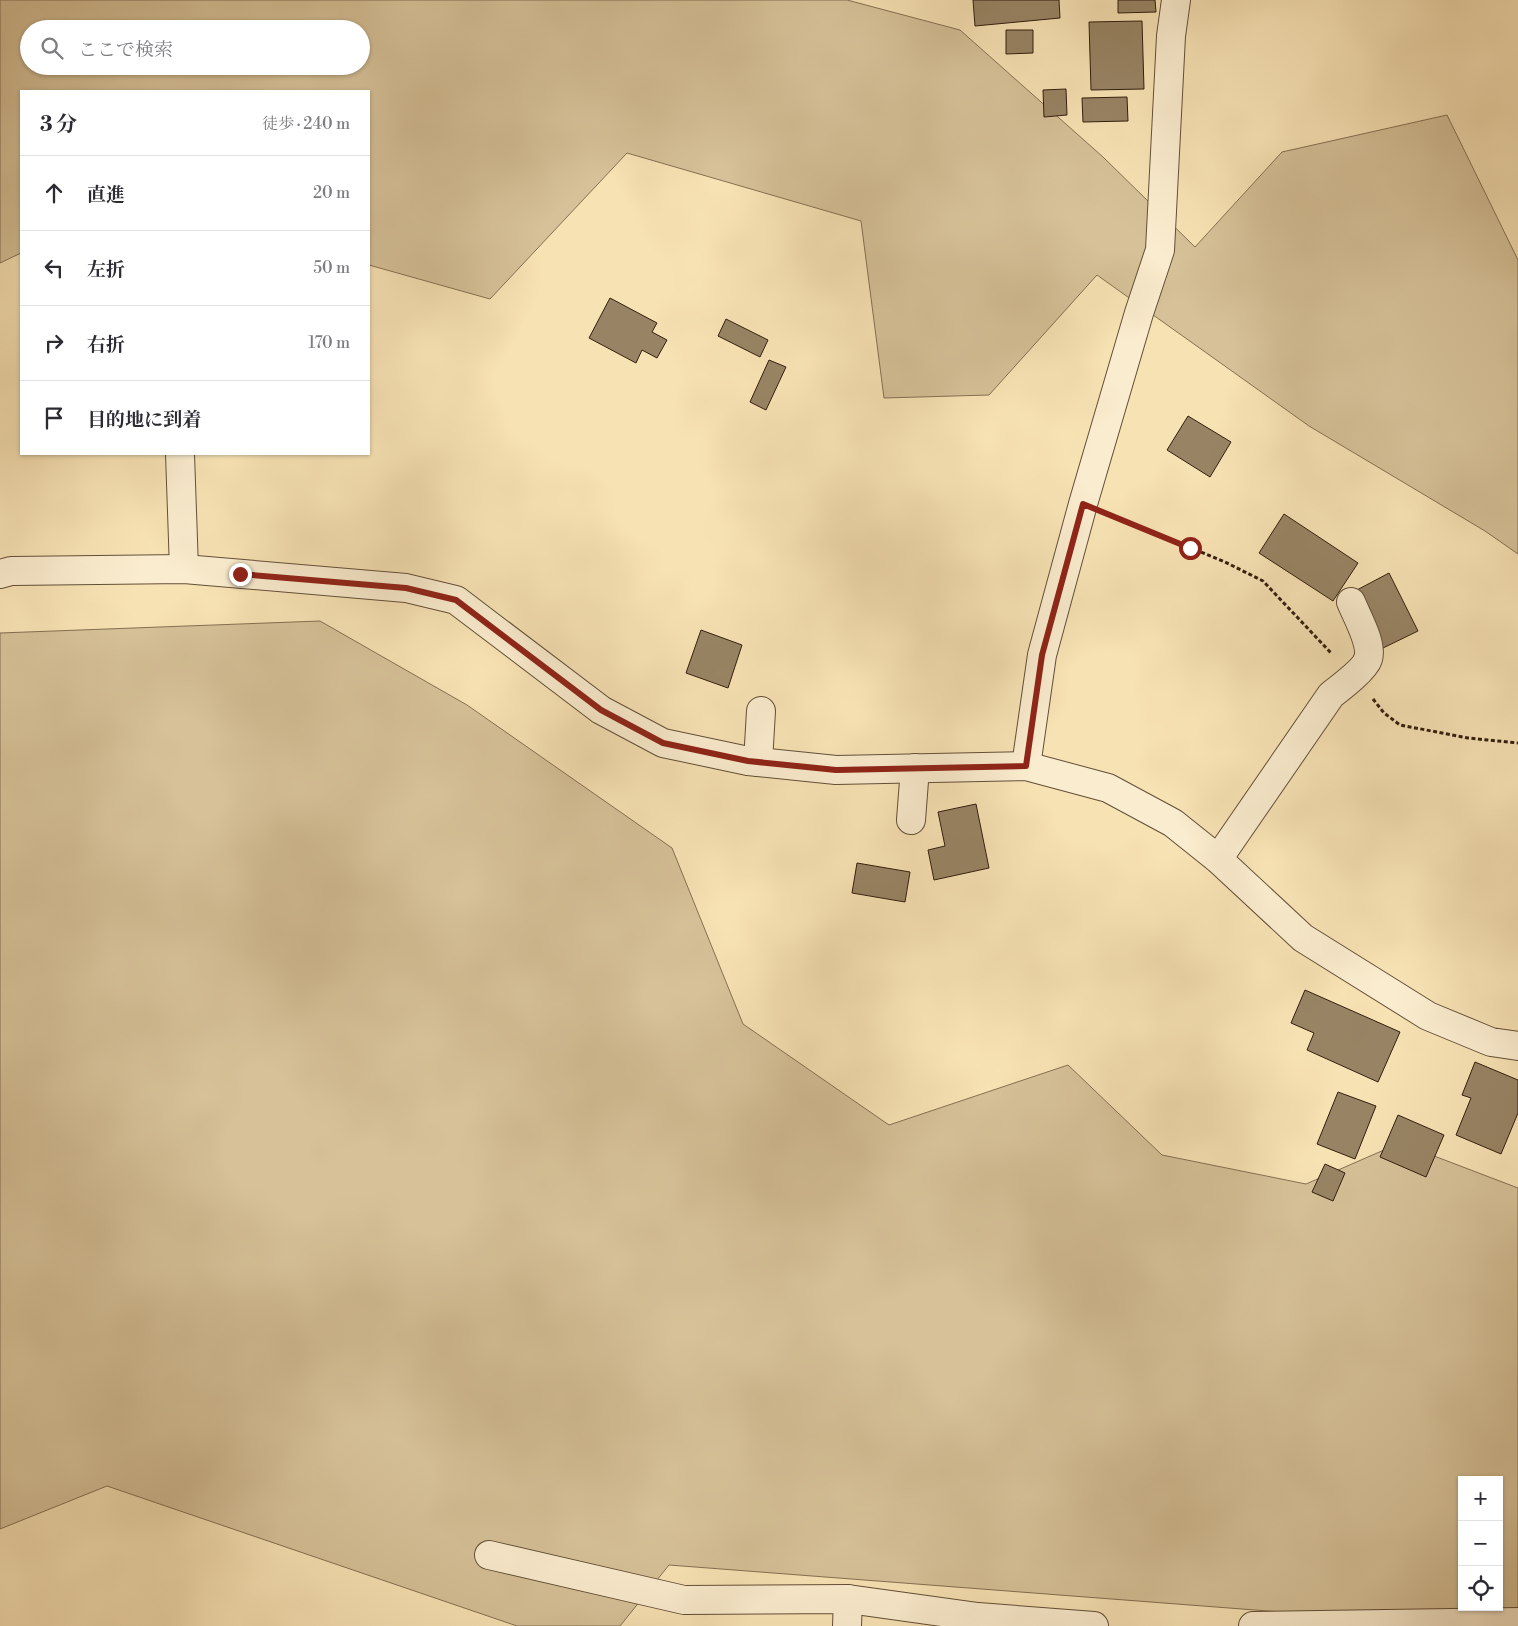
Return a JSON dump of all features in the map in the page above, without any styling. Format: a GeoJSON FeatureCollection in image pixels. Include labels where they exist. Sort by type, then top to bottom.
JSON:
{"type":"FeatureCollection","features":[{"type":"Feature","properties":{"kind":"street"},"geometry":{"type":"LineString","coordinates":[[1026,766],[1042,655],[1083,504],[1139,313],[1160,250],[1171,36],[1176,0]]}},
{"type":"Feature","properties":{"kind":"street"},"geometry":{"type":"LineString","coordinates":[[180,455],[184,569]]}},
{"type":"Feature","properties":{"kind":"street"},"geometry":{"type":"LineString","coordinates":[[0,574],[11,571],[184,569],[406,588],[456,600],[601,710],[663,743],[758,762],[836,770],[1026,766],[1108,788],[1172,823],[1218,860],[1304,938],[1428,1016],[1491,1042],[1518,1046]]}},
{"type":"Feature","properties":{"kind":"street"},"geometry":{"type":"LineString","coordinates":[[1218,860],[1331,695],[1353,677],[1368,660],[1369,646],[1351,602]]}},
{"type":"Feature","properties":{"kind":"street"},"geometry":{"type":"LineString","coordinates":[[758,762],[762,711]]}},
{"type":"Feature","properties":{"kind":"street"},"geometry":{"type":"LineString","coordinates":[[911,820],[915,768]]}},
{"type":"Feature","properties":{"kind":"street"},"geometry":{"type":"LineString","coordinates":[[489,1555],[684,1600],[848,1599],[978,1617],[1094,1626]]}},
{"type":"Feature","properties":{"kind":"street"},"geometry":{"type":"LineString","coordinates":[[847,1626],[848,1599]]}},
{"type":"Feature","properties":{"kind":"street"},"geometry":{"type":"LineString","coordinates":[[1253,1626],[1518,1622]]}},
{"type":"Feature","properties":{"kind":"path"},"geometry":{"type":"LineString","coordinates":[[1083,504],[1226,562],[1263,581],[1384,713],[1400,725],[1459,736],[1518,743]]}},
{"type":"Feature","properties":{"kind":"shaded area"},"geometry":{"type":"Polygon","coordinates":[[[0,0],[847,0],[960,30],[1103,157],[1195,247],[1282,152],[1447,115],[1518,260],[1518,554],[1485,531],[1309,426],[1097,275],[989,395],[884,398],[861,221],[627,153],[490,299],[370,265],[370,90],[20,90],[20,253],[0,263],[0,0]]]}},
{"type":"Feature","properties":{"kind":"shaded area"},"geometry":{"type":"Polygon","coordinates":[[[320,621],[467,705],[672,848],[743,1024],[889,1125],[1068,1065],[1162,1155],[1306,1184],[1400,1143],[1518,1188],[1518,1617],[1424,1623],[669,1565],[620,1626],[517,1626],[107,1486],[0,1529],[0,633],[320,621]]]}},
{"type":"Feature","properties":{"kind":"building"},"geometry":{"type":"Polygon","coordinates":[[[973,0],[1059,0],[1060,18],[975,26],[973,0]]]}},
{"type":"Feature","properties":{"kind":"building"},"geometry":{"type":"Polygon","coordinates":[[[1118,0],[1155,0],[1156,12],[1118,13],[1118,0]]]}},
{"type":"Feature","properties":{"kind":"building"},"geometry":{"type":"Polygon","coordinates":[[[1142,21],[1144,89],[1091,90],[1089,22],[1142,21]]]}},
{"type":"Feature","properties":{"kind":"building"},"geometry":{"type":"Polygon","coordinates":[[[1006,30],[1033,30],[1033,53],[1006,54],[1006,30]]]}},
{"type":"Feature","properties":{"kind":"building"},"geometry":{"type":"Polygon","coordinates":[[[1066,89],[1067,115],[1044,117],[1043,90],[1066,89]]]}},
{"type":"Feature","properties":{"kind":"building"},"geometry":{"type":"Polygon","coordinates":[[[1127,97],[1128,121],[1083,122],[1082,98],[1127,97]]]}},
{"type":"Feature","properties":{"kind":"building"},"geometry":{"type":"Polygon","coordinates":[[[610,298],[657,323],[652,332],[667,340],[657,358],[642,350],[636,363],[589,338],[610,298]]]}},
{"type":"Feature","properties":{"kind":"building"},"geometry":{"type":"Polygon","coordinates":[[[726,319],[768,340],[760,357],[718,336],[726,319]]]}},
{"type":"Feature","properties":{"kind":"building"},"geometry":{"type":"Polygon","coordinates":[[[769,360],[786,367],[766,410],[750,402],[769,360]]]}},
{"type":"Feature","properties":{"kind":"building"},"geometry":{"type":"Polygon","coordinates":[[[1188,416],[1231,442],[1210,477],[1167,450],[1188,416]]]}},
{"type":"Feature","properties":{"kind":"building"},"geometry":{"type":"Polygon","coordinates":[[[1284,514],[1358,563],[1333,601],[1259,553],[1284,514]]]}},
{"type":"Feature","properties":{"kind":"building"},"geometry":{"type":"Polygon","coordinates":[[[1389,573],[1418,631],[1383,648],[1355,591],[1389,573]]]}},
{"type":"Feature","properties":{"kind":"building"},"geometry":{"type":"Polygon","coordinates":[[[701,630],[742,645],[728,688],[686,673],[701,630]]]}},
{"type":"Feature","properties":{"kind":"building"},"geometry":{"type":"Polygon","coordinates":[[[976,804],[989,868],[934,880],[928,850],[945,846],[938,812],[976,804]]]}},
{"type":"Feature","properties":{"kind":"building"},"geometry":{"type":"Polygon","coordinates":[[[857,863],[910,872],[905,902],[852,893],[857,863]]]}},
{"type":"Feature","properties":{"kind":"building"},"geometry":{"type":"Polygon","coordinates":[[[1305,990],[1400,1032],[1378,1082],[1307,1050],[1314,1033],[1291,1023],[1305,990]]]}},
{"type":"Feature","properties":{"kind":"building"},"geometry":{"type":"Polygon","coordinates":[[[1475,1062],[1518,1080],[1518,1113],[1501,1154],[1456,1135],[1471,1098],[1462,1095],[1475,1062]]]}},
{"type":"Feature","properties":{"kind":"building"},"geometry":{"type":"Polygon","coordinates":[[[1338,1092],[1376,1106],[1355,1159],[1317,1144],[1338,1092]]]}},
{"type":"Feature","properties":{"kind":"building"},"geometry":{"type":"Polygon","coordinates":[[[1398,1115],[1444,1135],[1426,1177],[1380,1157],[1398,1115]]]}},
{"type":"Feature","properties":{"kind":"building"},"geometry":{"type":"Polygon","coordinates":[[[1325,1164],[1345,1173],[1333,1201],[1312,1192],[1325,1164]]]}},
{"type":"Feature","properties":{"kind":"route"},"geometry":{"type":"LineString","coordinates":[[240,574],[406,588],[456,600],[601,710],[663,743],[748,761],[836,770],[1026,766],[1032,736],[1042,655],[1083,504],[1190,548]]}}]}
